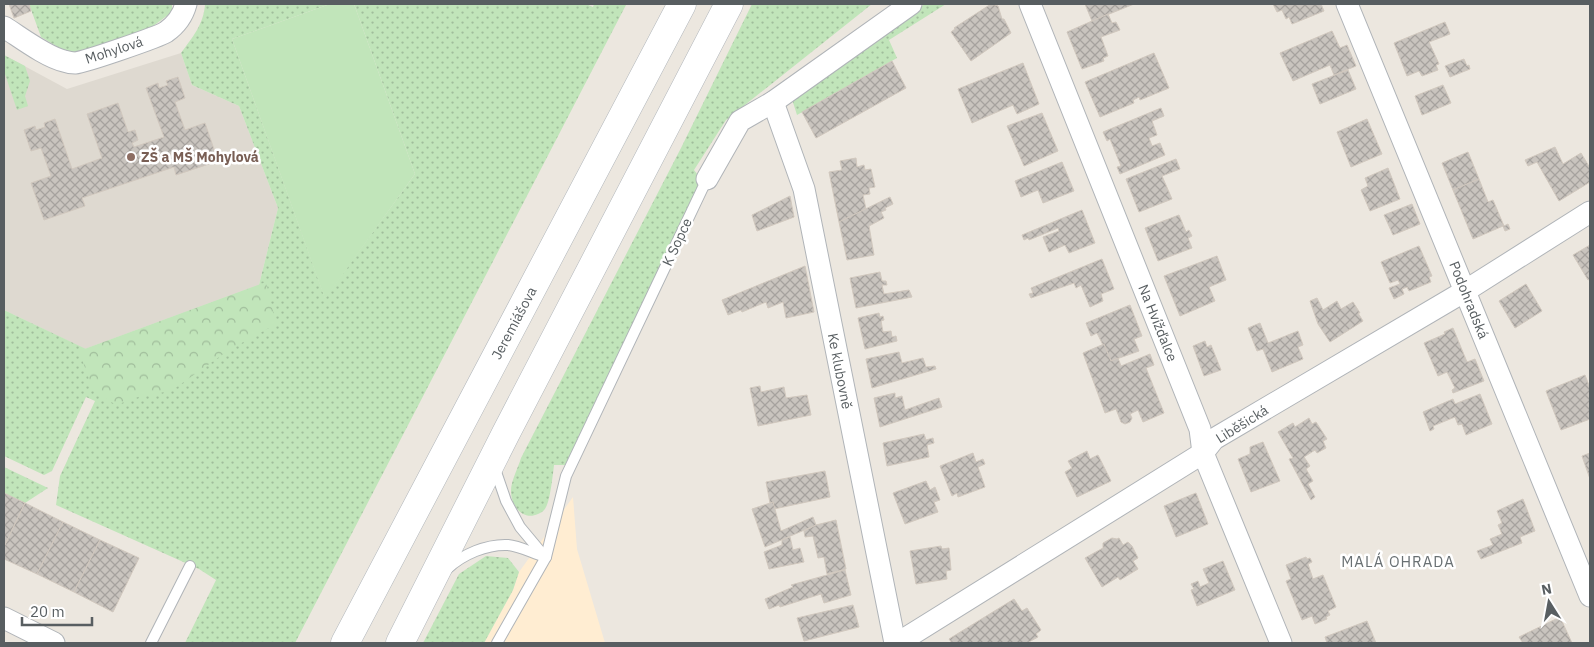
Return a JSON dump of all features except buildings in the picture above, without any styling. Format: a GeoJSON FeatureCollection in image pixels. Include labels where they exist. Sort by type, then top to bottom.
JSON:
{"type":"FeatureCollection","features":[{"type":"Feature","properties":{"kind":"main road","name":"Jeremiášova"},"geometry":{"type":"LineString","coordinates":[[345,643],[682,4]]}},
{"type":"Feature","properties":{"kind":"main road"},"geometry":{"type":"LineString","coordinates":[[400,643],[492,461],[729,4]]}},
{"type":"Feature","properties":{"kind":"street","name":"Mohylová"},"geometry":{"type":"LineString","coordinates":[[4,27],[50,56],[76,63],[165,33],[176,24],[186,4]]}},
{"type":"Feature","properties":{"kind":"street","name":"K Sopce"},"geometry":{"type":"LineString","coordinates":[[707,179],[740,121],[773,102],[911,4]]}},
{"type":"Feature","properties":{"kind":"street","name":"Na Hvížďalce"},"geometry":{"type":"LineString","coordinates":[[1030,4],[1200,429],[1203,453],[1281,643]]}},
{"type":"Feature","properties":{"kind":"street","name":"Podohradská"},"geometry":{"type":"LineString","coordinates":[[1347,4],[1590,596]]}},
{"type":"Feature","properties":{"kind":"street","name":"Ke klubovně"},"geometry":{"type":"LineString","coordinates":[[773,102],[804,189],[897,643]]}},
{"type":"Feature","properties":{"kind":"street","name":"Liběšická"},"geometry":{"type":"LineString","coordinates":[[897,643],[1203,453],[1214,440],[1465,291],[1590,212]]}},
{"type":"Feature","properties":{"kind":"street"},"geometry":{"type":"LineString","coordinates":[[4,618],[54,643]]}},
{"type":"Feature","properties":{"kind":"lane","name":"K Sopce"},"geometry":{"type":"LineString","coordinates":[[497,643],[546,557],[566,476],[707,179]]}},
{"type":"Feature","properties":{"kind":"lane"},"geometry":{"type":"LineString","coordinates":[[492,461],[506,501],[520,526],[546,557]]}},
{"type":"Feature","properties":{"kind":"lane"},"geometry":{"type":"LineString","coordinates":[[430,584],[454,562],[483,548],[509,545],[546,557]]}},
{"type":"Feature","properties":{"kind":"lane"},"geometry":{"type":"LineString","coordinates":[[151,643],[190,566]]}},
{"type":"Feature","properties":{"kind":"shaded area","name":"ZŠ a MŠ Mohylová"},"geometry":{"type":"Polygon","coordinates":[[[181,53],[192,85],[239,106],[278,208],[259,285],[85,349],[4,310],[4,55],[67,89],[181,53]]]}},
{"type":"Feature","properties":{"kind":"shaded area"},"geometry":{"type":"Polygon","coordinates":[[[573,497],[577,549],[605,643],[484,643],[513,590],[519,572],[573,497]]]}},
{"type":"Feature","properties":{"kind":"green space"},"geometry":{"type":"Polygon","coordinates":[[[29,4],[172,4],[172,12],[141,35],[79,54],[66,52],[41,37],[29,4]]]}},
{"type":"Feature","properties":{"kind":"green space"},"geometry":{"type":"Polygon","coordinates":[[[205,4],[330,4],[232,39],[325,298],[415,174],[354,4],[586,4],[593,7],[594,4],[626,4],[295,643],[185,643],[216,580],[199,569],[56,505],[60,476],[95,401],[86,397],[52,471],[44,475],[4,456],[4,310],[86,349],[259,285],[278,208],[239,106],[192,85],[181,53],[200,24],[205,4]]]}},
{"type":"Feature","properties":{"kind":"green space"},"geometry":{"type":"Polygon","coordinates":[[[330,4],[354,4],[415,174],[325,299],[232,39],[330,4]]]}},
{"type":"Feature","properties":{"kind":"green space"},"geometry":{"type":"Polygon","coordinates":[[[752,4],[872,4],[726,120],[694,170],[701,179],[649,295],[565,465],[554,465],[550,493],[544,510],[533,516],[523,514],[513,502],[511,491],[513,479],[521,458],[681,148],[752,4]]]}},
{"type":"Feature","properties":{"kind":"green space"},"geometry":{"type":"Polygon","coordinates":[[[925,4],[946,4],[889,40],[897,58],[797,115],[791,96],[925,4]]]}},
{"type":"Feature","properties":{"kind":"green space"},"geometry":{"type":"Polygon","coordinates":[[[4,55],[25,66],[30,81],[25,96],[28,106],[17,110],[4,71],[4,55]]]}},
{"type":"Feature","properties":{"kind":"green space"},"geometry":{"type":"Polygon","coordinates":[[[266,282],[276,324],[229,350],[171,391],[141,396],[116,405],[93,390],[79,351],[266,282]]]}},
{"type":"Feature","properties":{"kind":"green space"},"geometry":{"type":"Polygon","coordinates":[[[4,467],[48,488],[25,503],[4,493],[4,467]]]}},
{"type":"Feature","properties":{"kind":"green space"},"geometry":{"type":"Polygon","coordinates":[[[486,556],[508,558],[519,572],[513,590],[484,643],[423,643],[459,574],[486,556]]]}},
{"type":"Feature","properties":{"kind":"place","name":"ZŠ a MŠ Mohylová"},"geometry":{"type":"Point","coordinates":[131,157]}},
{"type":"Feature","properties":{"kind":"district","name":"MALÁ OHRADA"},"geometry":{"type":"Point","coordinates":[1398,561]}}]}
